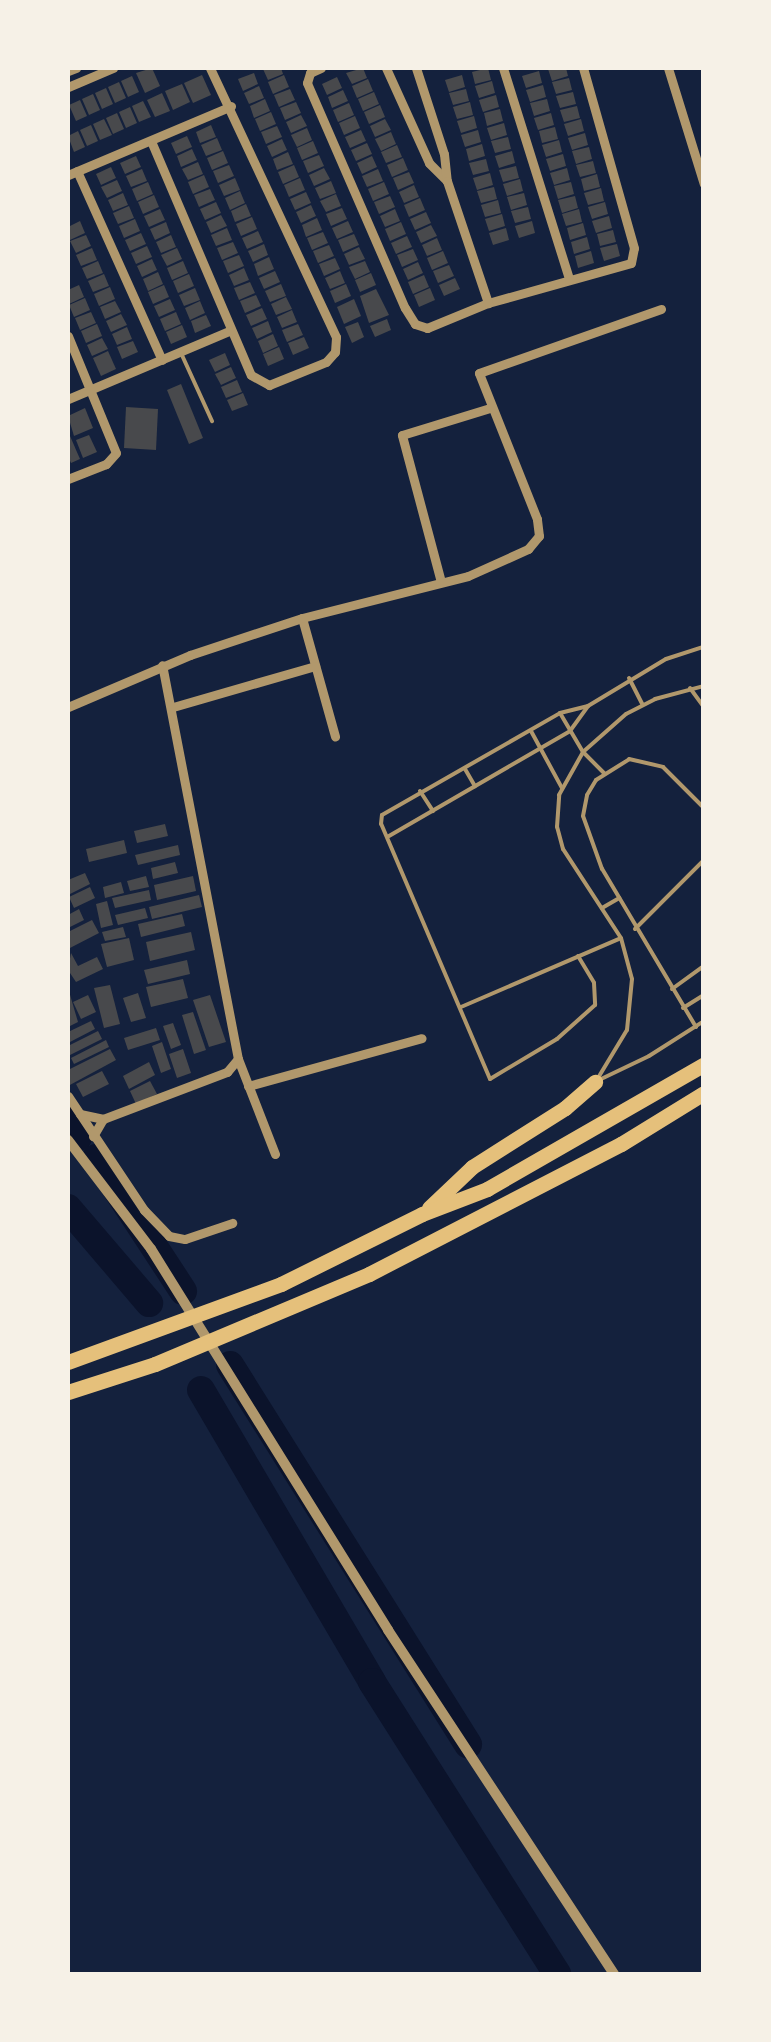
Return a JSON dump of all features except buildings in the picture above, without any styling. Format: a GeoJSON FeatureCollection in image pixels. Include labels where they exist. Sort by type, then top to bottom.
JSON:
{"type":"FeatureCollection","features":[{"type":"Feature","properties":{"kind":"highway"},"geometry":{"type":"LineString","coordinates":[[68,1362],[186,1322],[281,1284],[422,1214],[487,1189],[704,1064]]}},
{"type":"Feature","properties":{"kind":"highway"},"geometry":{"type":"LineString","coordinates":[[422,1214],[472,1167],[552,1117],[595,1082]]}},
{"type":"Feature","properties":{"kind":"highway"},"geometry":{"type":"LineString","coordinates":[[68,1392],[198,1348],[448,1237],[704,1093]]}},
{"type":"Feature","properties":{"kind":"street"},"geometry":{"type":"LineString","coordinates":[[68,71],[76,68]]}},
{"type":"Feature","properties":{"kind":"street"},"geometry":{"type":"LineString","coordinates":[[68,87],[113,68]]}},
{"type":"Feature","properties":{"kind":"street"},"geometry":{"type":"LineString","coordinates":[[151,141],[252,374],[264,385],[326,362],[336,346],[231,106],[210,68]]}},
{"type":"Feature","properties":{"kind":"street"},"geometry":{"type":"LineString","coordinates":[[321,68],[310,73],[307,83],[410,318],[419,326],[432,328],[488,304],[570,279],[620,269],[634,256],[583,68]]}},
{"type":"Feature","properties":{"kind":"street"},"geometry":{"type":"LineString","coordinates":[[386,68],[429,163],[447,181]]}},
{"type":"Feature","properties":{"kind":"street"},"geometry":{"type":"LineString","coordinates":[[416,68],[444,154],[447,181],[488,304]]}},
{"type":"Feature","properties":{"kind":"street"},"geometry":{"type":"LineString","coordinates":[[503,68],[570,279]]}},
{"type":"Feature","properties":{"kind":"street"},"geometry":{"type":"LineString","coordinates":[[668,68],[704,184]]}},
{"type":"Feature","properties":{"kind":"street"},"geometry":{"type":"LineString","coordinates":[[162,360],[72,173],[231,106]]}},
{"type":"Feature","properties":{"kind":"street"},"geometry":{"type":"LineString","coordinates":[[68,708],[162,665],[302,618],[441,582],[515,556],[539,536],[537,518],[490,408],[480,373],[662,309]]}},
{"type":"Feature","properties":{"kind":"street"},"geometry":{"type":"LineString","coordinates":[[68,399],[231,330]]}},
{"type":"Feature","properties":{"kind":"street"},"geometry":{"type":"LineString","coordinates":[[68,336],[116,453],[106,464],[68,479]]}},
{"type":"Feature","properties":{"kind":"street"},"geometry":{"type":"LineString","coordinates":[[441,582],[402,434],[490,408]]}},
{"type":"Feature","properties":{"kind":"street"},"geometry":{"type":"LineString","coordinates":[[302,618],[335,736]]}},
{"type":"Feature","properties":{"kind":"street"},"geometry":{"type":"LineString","coordinates":[[162,665],[238,1059],[275,1154]]}},
{"type":"Feature","properties":{"kind":"street"},"geometry":{"type":"LineString","coordinates":[[173,707],[314,666]]}},
{"type":"Feature","properties":{"kind":"street"},"geometry":{"type":"LineString","coordinates":[[248,1086],[422,1038]]}},
{"type":"Feature","properties":{"kind":"street"},"geometry":{"type":"LineString","coordinates":[[80,1114],[103,1118],[227,1072],[238,1059]]}},
{"type":"Feature","properties":{"kind":"street"},"geometry":{"type":"LineString","coordinates":[[68,1096],[144,1210],[169,1236],[185,1239],[232,1224]]}},
{"type":"Feature","properties":{"kind":"street"},"geometry":{"type":"LineString","coordinates":[[93,1136],[103,1118]]}},
{"type":"Feature","properties":{"kind":"street"},"geometry":{"type":"LineString","coordinates":[[68,1140],[172,1282],[388,1630],[614,1974]]}},
{"type":"Feature","properties":{"kind":"lane"},"geometry":{"type":"LineString","coordinates":[[181,353],[212,422]]}},
{"type":"Feature","properties":{"kind":"lane"},"geometry":{"type":"LineString","coordinates":[[387,837],[570,731],[588,706],[629,678],[704,647]]}},
{"type":"Feature","properties":{"kind":"lane"},"geometry":{"type":"LineString","coordinates":[[629,678],[643,705]]}},
{"type":"Feature","properties":{"kind":"lane"},"geometry":{"type":"LineString","coordinates":[[595,1082],[624,1039],[632,979],[621,938],[563,849],[557,827],[562,788],[583,752],[626,714],[704,686]]}},
{"type":"Feature","properties":{"kind":"lane"},"geometry":{"type":"LineString","coordinates":[[690,688],[704,708]]}},
{"type":"Feature","properties":{"kind":"lane"},"geometry":{"type":"LineString","coordinates":[[578,956],[594,984],[595,1005],[557,1039],[492,1079],[387,837],[382,815],[560,713],[588,706]]}},
{"type":"Feature","properties":{"kind":"lane"},"geometry":{"type":"LineString","coordinates":[[560,713],[583,752],[604,774]]}},
{"type":"Feature","properties":{"kind":"lane"},"geometry":{"type":"LineString","coordinates":[[530,730],[562,788]]}},
{"type":"Feature","properties":{"kind":"lane"},"geometry":{"type":"LineString","coordinates":[[696,1027],[635,929],[591,845],[583,816],[587,795],[604,774],[629,759],[663,767],[704,808]]}},
{"type":"Feature","properties":{"kind":"lane"},"geometry":{"type":"LineString","coordinates":[[464,767],[475,786]]}},
{"type":"Feature","properties":{"kind":"lane"},"geometry":{"type":"LineString","coordinates":[[420,791],[433,811]]}},
{"type":"Feature","properties":{"kind":"lane"},"geometry":{"type":"LineString","coordinates":[[635,929],[704,860]]}},
{"type":"Feature","properties":{"kind":"lane"},"geometry":{"type":"LineString","coordinates":[[600,909],[619,898]]}},
{"type":"Feature","properties":{"kind":"lane"},"geometry":{"type":"LineString","coordinates":[[461,1007],[621,938]]}},
{"type":"Feature","properties":{"kind":"lane"},"geometry":{"type":"LineString","coordinates":[[672,989],[704,966]]}},
{"type":"Feature","properties":{"kind":"lane"},"geometry":{"type":"LineString","coordinates":[[684,1008],[704,995]]}},
{"type":"Feature","properties":{"kind":"lane"},"geometry":{"type":"LineString","coordinates":[[595,1082],[650,1056],[704,1022]]}},
{"type":"Feature","properties":{"kind":"waterway"},"geometry":{"type":"LineString","coordinates":[[68,1120],[78,1137]]}},
{"type":"Feature","properties":{"kind":"waterway"},"geometry":{"type":"LineString","coordinates":[[96,1158],[183,1291]]}},
{"type":"Feature","properties":{"kind":"waterway"},"geometry":{"type":"LineString","coordinates":[[68,1208],[149,1303]]}},
{"type":"Feature","properties":{"kind":"waterway"},"geometry":{"type":"LineString","coordinates":[[230,1365],[468,1744]]}},
{"type":"Feature","properties":{"kind":"waterway"},"geometry":{"type":"LineString","coordinates":[[201,1390],[372,1682],[557,1974]]}}]}
